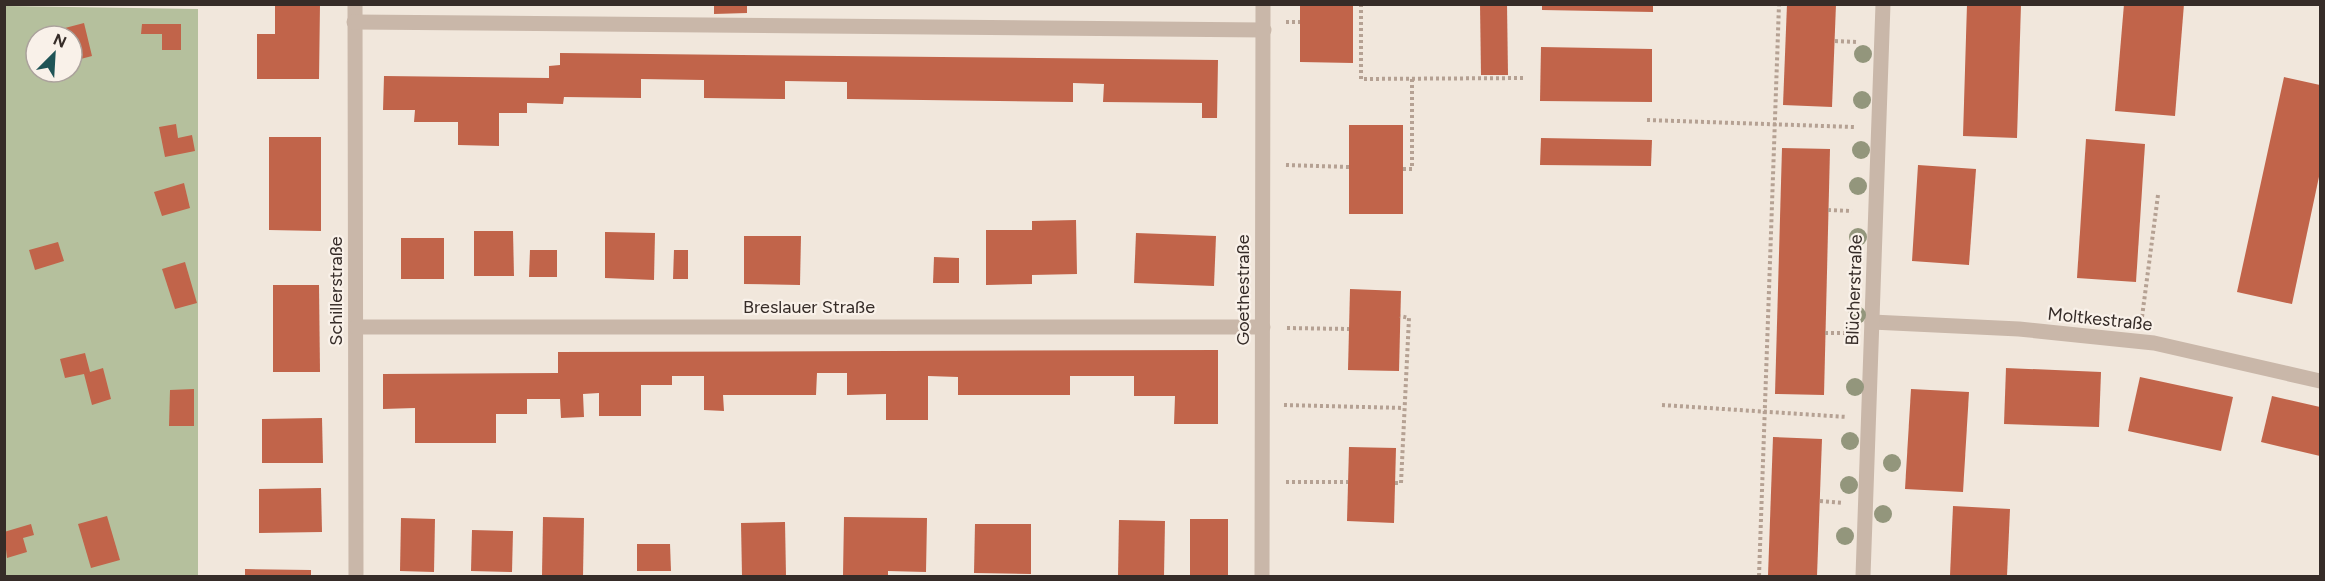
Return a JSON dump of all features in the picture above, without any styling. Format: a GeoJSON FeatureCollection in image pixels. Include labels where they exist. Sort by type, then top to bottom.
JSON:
{"type":"FeatureCollection","features":[{"type":"Feature","properties":{"kind":"street","name":"Schillerstraße"},"geometry":{"type":"LineString","coordinates":[[355,4],[356,576]]}},
{"type":"Feature","properties":{"kind":"street","name":"Goethestraße"},"geometry":{"type":"LineString","coordinates":[[1262,576],[1263,4]]}},
{"type":"Feature","properties":{"kind":"street","name":"Blücherstraße"},"geometry":{"type":"LineString","coordinates":[[1863,576],[1883,4]]}},
{"type":"Feature","properties":{"kind":"street"},"geometry":{"type":"LineString","coordinates":[[354,22],[1264,30]]}},
{"type":"Feature","properties":{"kind":"street","name":"Moltkestraße"},"geometry":{"type":"LineString","coordinates":[[1872,322],[2019,329],[2138,342],[2320,381]]}},
{"type":"Feature","properties":{"kind":"street","name":"Breslauer Straße"},"geometry":{"type":"LineString","coordinates":[[356,327],[1263,327]]}},
{"type":"Feature","properties":{"kind":"path"},"geometry":{"type":"LineString","coordinates":[[1361,4],[1361,79],[1526,78]]}},
{"type":"Feature","properties":{"kind":"path"},"geometry":{"type":"LineString","coordinates":[[1759,576],[1779,4]]}},
{"type":"Feature","properties":{"kind":"path"},"geometry":{"type":"LineString","coordinates":[[1403,170],[1412,169],[1412,79]]}},
{"type":"Feature","properties":{"kind":"path"},"geometry":{"type":"LineString","coordinates":[[1647,120],[1879,128]]}},
{"type":"Feature","properties":{"kind":"path"},"geometry":{"type":"LineString","coordinates":[[1263,165],[1349,167]]}},
{"type":"Feature","properties":{"kind":"path"},"geometry":{"type":"LineString","coordinates":[[2138,342],[2158,195]]}},
{"type":"Feature","properties":{"kind":"path"},"geometry":{"type":"LineString","coordinates":[[1395,483],[1401,483],[1409,318],[1400,316]]}},
{"type":"Feature","properties":{"kind":"path"},"geometry":{"type":"LineString","coordinates":[[1263,327],[1349,330]]}},
{"type":"Feature","properties":{"kind":"path"},"geometry":{"type":"LineString","coordinates":[[1262,405],[1404,408]]}},
{"type":"Feature","properties":{"kind":"path"},"geometry":{"type":"LineString","coordinates":[[1662,405],[1869,418]]}},
{"type":"Feature","properties":{"kind":"path"},"geometry":{"type":"LineString","coordinates":[[1262,482],[1348,482]]}},
{"type":"Feature","properties":{"kind":"green space"},"geometry":{"type":"Polygon","coordinates":[[[5,6],[198,9],[198,576],[5,576],[5,6]]]}},
{"type":"Feature","properties":{"kind":"building"},"geometry":{"type":"Polygon","coordinates":[[[275,4],[320,4],[319,79],[257,79],[257,34],[275,34],[275,4]]]}},
{"type":"Feature","properties":{"kind":"building"},"geometry":{"type":"Polygon","coordinates":[[[714,4],[747,4],[747,13],[714,14],[714,4]]]}},
{"type":"Feature","properties":{"kind":"building"},"geometry":{"type":"Polygon","coordinates":[[[1300,4],[1353,4],[1353,63],[1300,62],[1300,4]]]}},
{"type":"Feature","properties":{"kind":"building"},"geometry":{"type":"Polygon","coordinates":[[[1480,4],[1507,4],[1508,75],[1481,75],[1480,4]]]}},
{"type":"Feature","properties":{"kind":"building"},"geometry":{"type":"Polygon","coordinates":[[[1542,4],[1653,4],[1653,12],[1542,10],[1542,4]]]}},
{"type":"Feature","properties":{"kind":"building"},"geometry":{"type":"Polygon","coordinates":[[[1787,4],[1836,4],[1832,107],[1783,105],[1787,4]]]}},
{"type":"Feature","properties":{"kind":"building"},"geometry":{"type":"Polygon","coordinates":[[[1967,4],[2021,4],[2017,138],[1963,136],[1967,4]]]}},
{"type":"Feature","properties":{"kind":"building"},"geometry":{"type":"Polygon","coordinates":[[[2124,4],[2184,4],[2175,116],[2115,111],[2124,4]]]}},
{"type":"Feature","properties":{"kind":"building"},"geometry":{"type":"Polygon","coordinates":[[[84,23],[92,56],[84,58],[84,24],[80,24],[84,23]]]}},
{"type":"Feature","properties":{"kind":"building"},"geometry":{"type":"Polygon","coordinates":[[[142,24],[181,24],[181,50],[162,50],[162,34],[141,34],[142,24]]]}},
{"type":"Feature","properties":{"kind":"building"},"geometry":{"type":"Polygon","coordinates":[[[1541,47],[1652,49],[1652,102],[1540,101],[1541,47]]]}},
{"type":"Feature","properties":{"kind":"building"},"geometry":{"type":"Polygon","coordinates":[[[560,53],[1218,60],[1217,118],[1202,118],[1202,103],[1103,102],[1104,84],[1073,83],[1073,102],[847,99],[847,82],[785,81],[785,99],[704,98],[704,80],[641,79],[641,98],[564,97],[563,104],[527,103],[527,113],[499,113],[499,146],[458,145],[458,122],[414,122],[415,110],[383,110],[384,76],[549,78],[549,66],[560,65],[560,53]]]}},
{"type":"Feature","properties":{"kind":"building"},"geometry":{"type":"Polygon","coordinates":[[[2284,77],[2320,85],[2320,172],[2292,304],[2237,292],[2284,77]]]}},
{"type":"Feature","properties":{"kind":"building"},"geometry":{"type":"Polygon","coordinates":[[[176,124],[178,138],[192,135],[195,151],[165,157],[159,127],[176,124]]]}},
{"type":"Feature","properties":{"kind":"building"},"geometry":{"type":"Polygon","coordinates":[[[1349,125],[1403,125],[1403,214],[1349,214],[1349,125]]]}},
{"type":"Feature","properties":{"kind":"building"},"geometry":{"type":"Polygon","coordinates":[[[269,137],[321,137],[321,231],[269,230],[269,137]]]}},
{"type":"Feature","properties":{"kind":"building"},"geometry":{"type":"Polygon","coordinates":[[[1541,138],[1652,140],[1651,166],[1540,165],[1541,138]]]}},
{"type":"Feature","properties":{"kind":"building"},"geometry":{"type":"Polygon","coordinates":[[[2086,139],[2145,144],[2136,282],[2077,278],[2086,139]]]}},
{"type":"Feature","properties":{"kind":"building"},"geometry":{"type":"Polygon","coordinates":[[[1782,148],[1830,149],[1824,395],[1775,394],[1782,148]]]}},
{"type":"Feature","properties":{"kind":"building"},"geometry":{"type":"Polygon","coordinates":[[[1918,165],[1976,169],[1969,265],[1912,261],[1918,165]]]}},
{"type":"Feature","properties":{"kind":"building"},"geometry":{"type":"Polygon","coordinates":[[[184,183],[190,208],[162,216],[154,192],[184,183]]]}},
{"type":"Feature","properties":{"kind":"building"},"geometry":{"type":"Polygon","coordinates":[[[1076,220],[1077,274],[1032,275],[1032,284],[986,285],[986,230],[1032,230],[1032,221],[1076,220]]]}},
{"type":"Feature","properties":{"kind":"building"},"geometry":{"type":"Polygon","coordinates":[[[474,231],[513,231],[514,276],[474,276],[474,231]]]}},
{"type":"Feature","properties":{"kind":"building"},"geometry":{"type":"Polygon","coordinates":[[[605,232],[655,233],[654,280],[605,278],[605,232]]]}},
{"type":"Feature","properties":{"kind":"building"},"geometry":{"type":"Polygon","coordinates":[[[1136,233],[1216,236],[1214,286],[1134,283],[1136,233]]]}},
{"type":"Feature","properties":{"kind":"building"},"geometry":{"type":"Polygon","coordinates":[[[744,236],[801,236],[800,285],[744,284],[744,236]]]}},
{"type":"Feature","properties":{"kind":"building"},"geometry":{"type":"Polygon","coordinates":[[[401,238],[444,238],[444,279],[401,279],[401,238]]]}},
{"type":"Feature","properties":{"kind":"building"},"geometry":{"type":"Polygon","coordinates":[[[58,242],[64,261],[35,270],[29,250],[58,242]]]}},
{"type":"Feature","properties":{"kind":"building"},"geometry":{"type":"Polygon","coordinates":[[[530,250],[557,250],[557,277],[529,277],[530,250]]]}},
{"type":"Feature","properties":{"kind":"building"},"geometry":{"type":"Polygon","coordinates":[[[674,250],[688,250],[688,279],[673,279],[674,250]]]}},
{"type":"Feature","properties":{"kind":"building"},"geometry":{"type":"Polygon","coordinates":[[[934,257],[959,258],[959,283],[933,283],[934,257]]]}},
{"type":"Feature","properties":{"kind":"building"},"geometry":{"type":"Polygon","coordinates":[[[185,262],[197,303],[175,309],[162,269],[185,262]]]}},
{"type":"Feature","properties":{"kind":"building"},"geometry":{"type":"Polygon","coordinates":[[[273,285],[319,285],[320,372],[273,372],[273,285]]]}},
{"type":"Feature","properties":{"kind":"building"},"geometry":{"type":"Polygon","coordinates":[[[1350,289],[1401,291],[1399,371],[1348,370],[1350,289]]]}},
{"type":"Feature","properties":{"kind":"building"},"geometry":{"type":"Polygon","coordinates":[[[1218,350],[1218,424],[1174,424],[1175,396],[1134,396],[1134,376],[1070,376],[1070,395],[958,395],[958,377],[928,376],[928,420],[886,420],[886,394],[847,395],[847,373],[817,373],[816,395],[723,395],[724,411],[704,410],[704,376],[672,376],[672,385],[641,385],[641,416],[599,416],[599,393],[583,394],[584,417],[561,418],[560,399],[527,399],[527,414],[496,414],[496,443],[415,443],[415,408],[383,409],[383,374],[558,373],[558,352],[1218,350]]]}},
{"type":"Feature","properties":{"kind":"building"},"geometry":{"type":"Polygon","coordinates":[[[85,353],[90,372],[103,368],[111,399],[92,405],[84,374],[65,378],[60,359],[85,353]]]}},
{"type":"Feature","properties":{"kind":"building"},"geometry":{"type":"Polygon","coordinates":[[[2006,368],[2101,372],[2099,427],[2004,424],[2006,368]]]}},
{"type":"Feature","properties":{"kind":"building"},"geometry":{"type":"Polygon","coordinates":[[[2140,377],[2233,397],[2221,451],[2128,431],[2140,377]]]}},
{"type":"Feature","properties":{"kind":"building"},"geometry":{"type":"Polygon","coordinates":[[[194,389],[194,426],[169,426],[170,390],[194,389]]]}},
{"type":"Feature","properties":{"kind":"building"},"geometry":{"type":"Polygon","coordinates":[[[1911,389],[1969,392],[1963,492],[1905,489],[1911,389]]]}},
{"type":"Feature","properties":{"kind":"building"},"geometry":{"type":"Polygon","coordinates":[[[2272,396],[2320,407],[2320,456],[2261,442],[2272,396]]]}},
{"type":"Feature","properties":{"kind":"building"},"geometry":{"type":"Polygon","coordinates":[[[322,418],[323,463],[262,463],[262,419],[322,418]]]}},
{"type":"Feature","properties":{"kind":"building"},"geometry":{"type":"Polygon","coordinates":[[[1773,437],[1822,439],[1817,576],[1768,576],[1773,437]]]}},
{"type":"Feature","properties":{"kind":"building"},"geometry":{"type":"Polygon","coordinates":[[[1349,447],[1396,448],[1394,523],[1347,521],[1349,447]]]}},
{"type":"Feature","properties":{"kind":"building"},"geometry":{"type":"Polygon","coordinates":[[[321,488],[322,532],[259,533],[259,489],[321,488]]]}},
{"type":"Feature","properties":{"kind":"building"},"geometry":{"type":"Polygon","coordinates":[[[1953,506],[2010,509],[2007,576],[1950,576],[1953,506]]]}},
{"type":"Feature","properties":{"kind":"building"},"geometry":{"type":"Polygon","coordinates":[[[107,516],[120,560],[91,568],[78,524],[107,516]]]}},
{"type":"Feature","properties":{"kind":"building"},"geometry":{"type":"Polygon","coordinates":[[[543,517],[584,518],[583,576],[542,575],[543,517]]]}},
{"type":"Feature","properties":{"kind":"building"},"geometry":{"type":"Polygon","coordinates":[[[844,517],[927,518],[926,572],[888,571],[888,575],[843,575],[844,517]]]}},
{"type":"Feature","properties":{"kind":"building"},"geometry":{"type":"Polygon","coordinates":[[[401,518],[435,519],[434,572],[400,571],[401,518]]]}},
{"type":"Feature","properties":{"kind":"building"},"geometry":{"type":"Polygon","coordinates":[[[1190,519],[1228,519],[1228,575],[1190,575],[1190,519]]]}},
{"type":"Feature","properties":{"kind":"building"},"geometry":{"type":"Polygon","coordinates":[[[1119,520],[1165,521],[1164,576],[1118,576],[1119,520]]]}},
{"type":"Feature","properties":{"kind":"building"},"geometry":{"type":"Polygon","coordinates":[[[785,522],[786,576],[742,576],[741,523],[785,522]]]}},
{"type":"Feature","properties":{"kind":"building"},"geometry":{"type":"Polygon","coordinates":[[[31,524],[34,535],[23,538],[27,552],[7,558],[4,532],[31,524]]]}},
{"type":"Feature","properties":{"kind":"building"},"geometry":{"type":"Polygon","coordinates":[[[975,524],[1031,524],[1031,574],[974,573],[975,524]]]}},
{"type":"Feature","properties":{"kind":"building"},"geometry":{"type":"Polygon","coordinates":[[[472,530],[513,531],[512,572],[471,571],[472,530]]]}},
{"type":"Feature","properties":{"kind":"building"},"geometry":{"type":"Polygon","coordinates":[[[637,544],[670,544],[671,571],[637,571],[637,544]]]}},
{"type":"Feature","properties":{"kind":"building"},"geometry":{"type":"Polygon","coordinates":[[[245,569],[311,570],[311,576],[245,576],[245,569]]]}}]}
